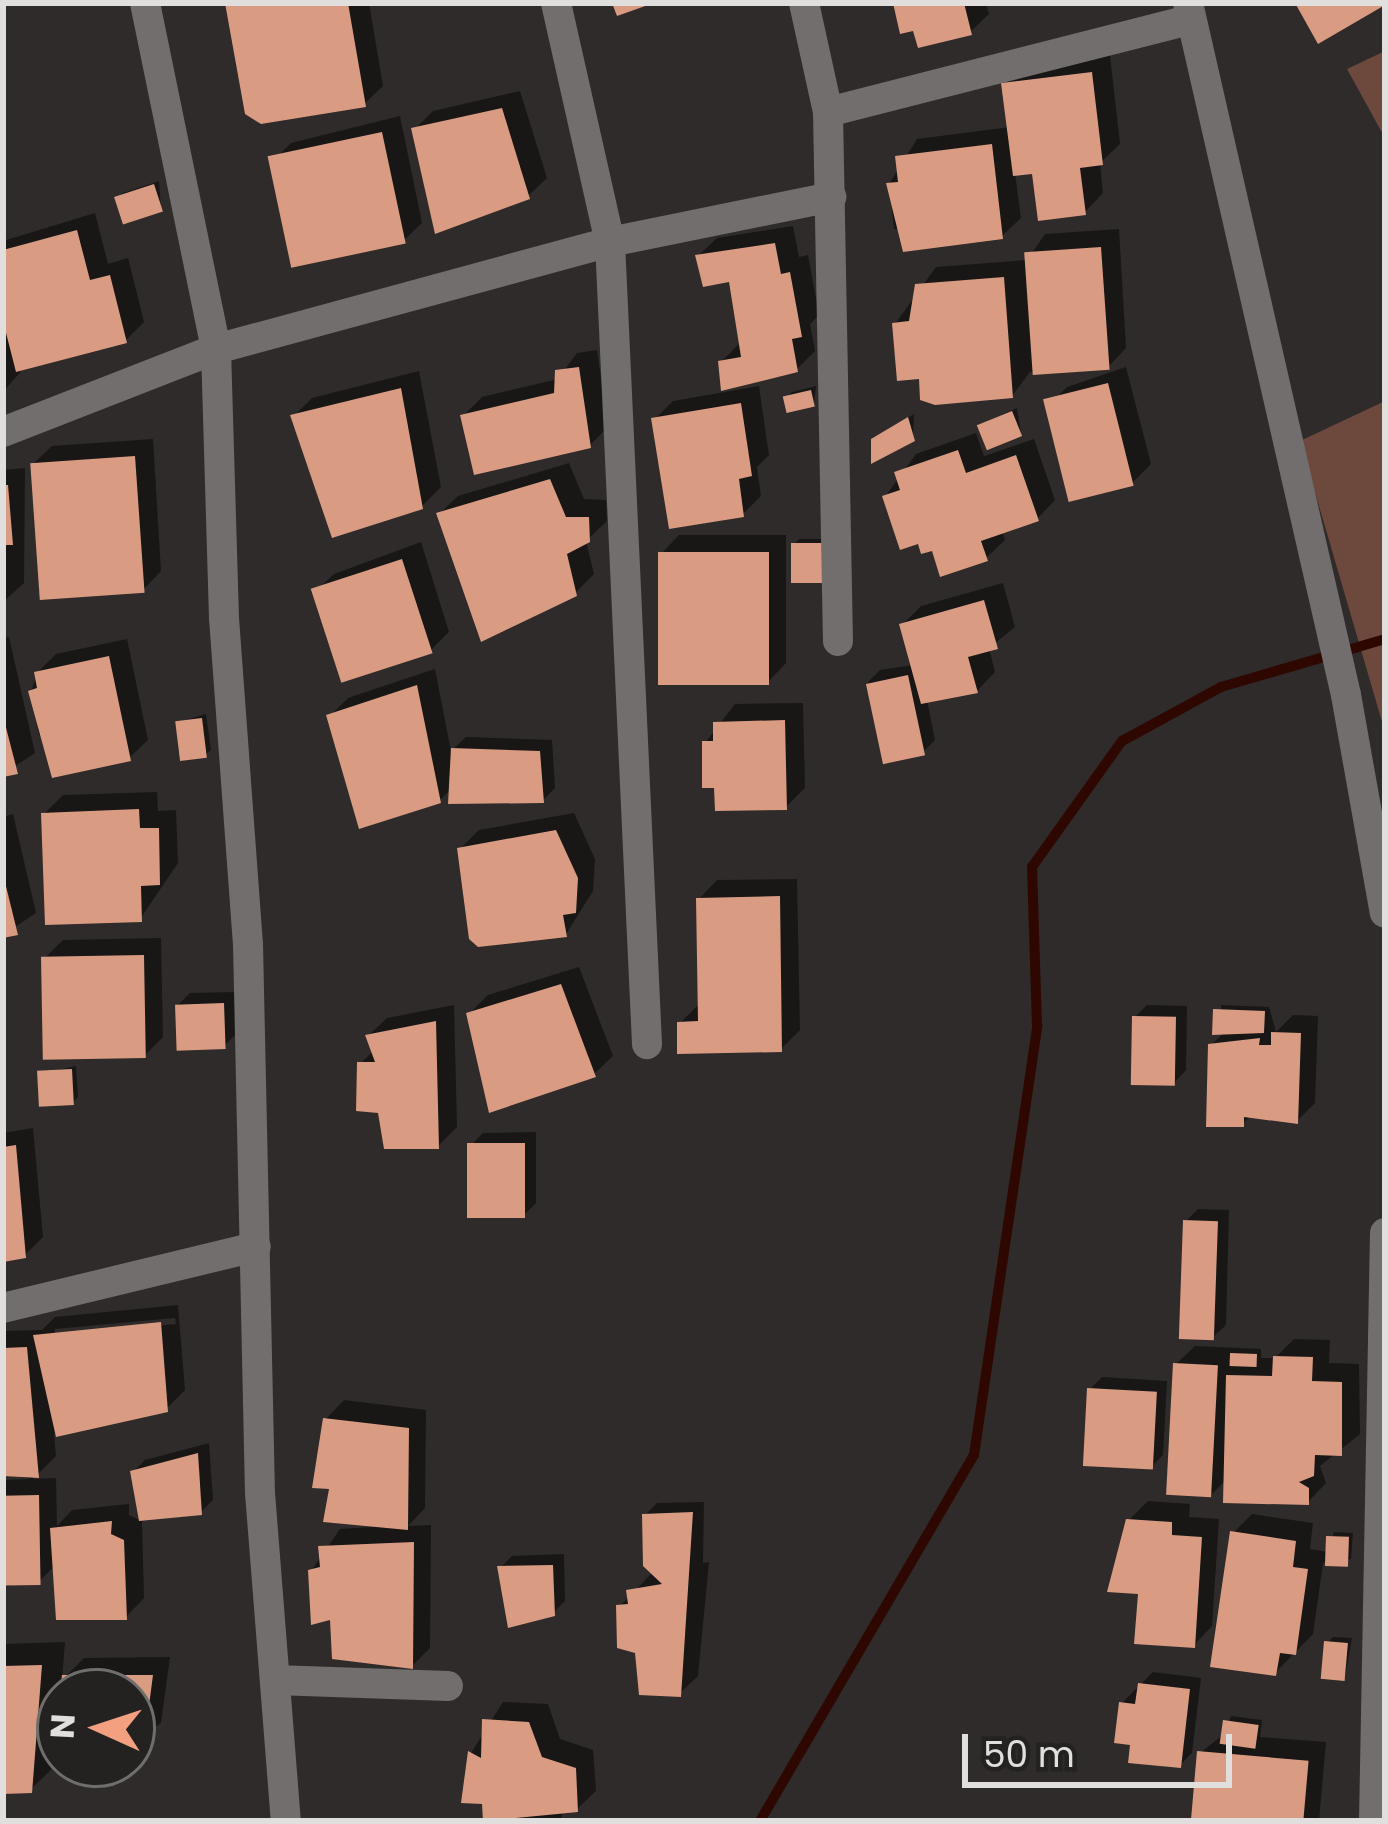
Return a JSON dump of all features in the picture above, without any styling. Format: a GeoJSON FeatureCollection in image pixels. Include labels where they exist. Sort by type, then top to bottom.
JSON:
{"type":"FeatureCollection","features":[{"type":"Feature","properties":{"kind":"street"},"geometry":{"type":"LineString","coordinates":[[145,3],[216,349],[256,1247],[260,1493],[286,1821]]}},
{"type":"Feature","properties":{"kind":"street"},"geometry":{"type":"LineString","coordinates":[[556,3],[610,242],[647,1044]]}},
{"type":"Feature","properties":{"kind":"street"},"geometry":{"type":"LineString","coordinates":[[804,3],[828,112],[838,641]]}},
{"type":"Feature","properties":{"kind":"street"},"geometry":{"type":"LineString","coordinates":[[828,112],[1189,11],[1326,625],[1346,695],[1385,913]]}},
{"type":"Feature","properties":{"kind":"street"},"geometry":{"type":"LineString","coordinates":[[3,432],[216,349],[610,242],[831,197]]}},
{"type":"Feature","properties":{"kind":"street"},"geometry":{"type":"LineString","coordinates":[[1374,1821],[1385,1233]]}},
{"type":"Feature","properties":{"kind":"street"},"geometry":{"type":"LineString","coordinates":[[3,1308],[256,1247]]}},
{"type":"Feature","properties":{"kind":"street"},"geometry":{"type":"LineString","coordinates":[[274,1680],[448,1687]]}},
{"type":"Feature","properties":{"kind":"shaded area"},"geometry":{"type":"Polygon","coordinates":[[[1385,51],[1385,138],[1347,69],[1385,51]]]}},
{"type":"Feature","properties":{"kind":"shaded area"},"geometry":{"type":"Polygon","coordinates":[[[1385,401],[1385,732],[1300,441],[1385,401]]]}},
{"type":"Feature","properties":{"kind":"building"},"geometry":{"type":"Polygon","coordinates":[[[225,3],[348,3],[366,107],[261,124],[245,114],[225,3]]]}},
{"type":"Feature","properties":{"kind":"building"},"geometry":{"type":"Polygon","coordinates":[[[612,3],[651,3],[651,4],[617,16],[612,3]]]}},
{"type":"Feature","properties":{"kind":"building"},"geometry":{"type":"Polygon","coordinates":[[[893,3],[964,3],[972,35],[918,48],[913,31],[900,34],[893,3]]]}},
{"type":"Feature","properties":{"kind":"building"},"geometry":{"type":"Polygon","coordinates":[[[1295,3],[1385,3],[1385,5],[1318,44],[1295,3]]]}},
{"type":"Feature","properties":{"kind":"building"},"geometry":{"type":"Polygon","coordinates":[[[1092,72],[1103,165],[1080,168],[1086,215],[1038,221],[1032,174],[1013,176],[1001,83],[1092,72]]]}},
{"type":"Feature","properties":{"kind":"building"},"geometry":{"type":"Polygon","coordinates":[[[502,108],[530,199],[435,234],[411,128],[502,108]]]}},
{"type":"Feature","properties":{"kind":"building"},"geometry":{"type":"Polygon","coordinates":[[[382,132],[406,244],[291,268],[268,156],[382,132]]]}},
{"type":"Feature","properties":{"kind":"building"},"geometry":{"type":"Polygon","coordinates":[[[992,144],[1003,239],[903,252],[886,183],[898,182],[895,156],[992,144]]]}},
{"type":"Feature","properties":{"kind":"building"},"geometry":{"type":"Polygon","coordinates":[[[154,184],[163,212],[123,225],[114,197],[154,184]]]}},
{"type":"Feature","properties":{"kind":"building"},"geometry":{"type":"Polygon","coordinates":[[[77,230],[90,280],[110,275],[127,343],[16,372],[3,321],[3,250],[77,230]]]}},
{"type":"Feature","properties":{"kind":"building"},"geometry":{"type":"Polygon","coordinates":[[[775,243],[781,274],[790,272],[802,337],[792,339],[798,372],[721,391],[718,361],[741,357],[729,282],[703,287],[695,255],[775,243]]]}},
{"type":"Feature","properties":{"kind":"building"},"geometry":{"type":"Polygon","coordinates":[[[1101,247],[1110,370],[1033,375],[1024,252],[1101,247]]]}},
{"type":"Feature","properties":{"kind":"building"},"geometry":{"type":"Polygon","coordinates":[[[1004,277],[1013,398],[935,405],[920,400],[919,379],[897,381],[892,323],[909,321],[915,284],[1004,277]]]}},
{"type":"Feature","properties":{"kind":"building"},"geometry":{"type":"Polygon","coordinates":[[[579,367],[591,448],[474,475],[460,415],[554,393],[555,370],[579,367]]]}},
{"type":"Feature","properties":{"kind":"building"},"geometry":{"type":"Polygon","coordinates":[[[1108,383],[1134,486],[1069,502],[1043,399],[1108,383]]]}},
{"type":"Feature","properties":{"kind":"building"},"geometry":{"type":"Polygon","coordinates":[[[401,388],[423,509],[332,538],[290,415],[401,388]]]}},
{"type":"Feature","properties":{"kind":"building"},"geometry":{"type":"Polygon","coordinates":[[[811,390],[815,407],[787,413],[783,397],[811,390]]]}},
{"type":"Feature","properties":{"kind":"building"},"geometry":{"type":"Polygon","coordinates":[[[741,403],[752,476],[739,479],[744,517],[669,529],[651,418],[741,403]]]}},
{"type":"Feature","properties":{"kind":"building"},"geometry":{"type":"Polygon","coordinates":[[[1012,411],[1022,436],[987,450],[977,425],[1012,411]]]}},
{"type":"Feature","properties":{"kind":"building"},"geometry":{"type":"Polygon","coordinates":[[[908,417],[915,441],[871,464],[871,439],[908,417]]]}},
{"type":"Feature","properties":{"kind":"building"},"geometry":{"type":"Polygon","coordinates":[[[958,450],[966,473],[1016,455],[1039,521],[981,541],[988,561],[940,577],[932,551],[921,554],[918,544],[900,550],[882,496],[900,490],[894,472],[958,450]]]}},
{"type":"Feature","properties":{"kind":"building"},"geometry":{"type":"Polygon","coordinates":[[[135,456],[145,593],[40,600],[30,463],[135,456]]]}},
{"type":"Feature","properties":{"kind":"building"},"geometry":{"type":"Polygon","coordinates":[[[550,479],[566,517],[589,517],[590,542],[567,554],[577,596],[481,642],[436,513],[550,479]]]}},
{"type":"Feature","properties":{"kind":"building"},"geometry":{"type":"Polygon","coordinates":[[[3,485],[8,485],[13,545],[3,545],[3,485]]]}},
{"type":"Feature","properties":{"kind":"building"},"geometry":{"type":"Polygon","coordinates":[[[791,543],[822,543],[822,583],[791,583],[791,543]]]}},
{"type":"Feature","properties":{"kind":"building"},"geometry":{"type":"Polygon","coordinates":[[[658,552],[769,552],[769,685],[658,685],[658,552]]]}},
{"type":"Feature","properties":{"kind":"building"},"geometry":{"type":"Polygon","coordinates":[[[402,559],[433,653],[341,683],[311,589],[402,559]]]}},
{"type":"Feature","properties":{"kind":"building"},"geometry":{"type":"Polygon","coordinates":[[[984,600],[998,649],[968,657],[978,693],[921,704],[899,624],[984,600]]]}},
{"type":"Feature","properties":{"kind":"building"},"geometry":{"type":"Polygon","coordinates":[[[109,656],[131,761],[52,778],[28,691],[37,688],[34,672],[109,656]]]}},
{"type":"Feature","properties":{"kind":"building"},"geometry":{"type":"Polygon","coordinates":[[[908,675],[925,755],[883,764],[866,684],[908,675]]]}},
{"type":"Feature","properties":{"kind":"building"},"geometry":{"type":"Polygon","coordinates":[[[417,685],[441,803],[359,829],[326,715],[417,685]]]}},
{"type":"Feature","properties":{"kind":"building"},"geometry":{"type":"Polygon","coordinates":[[[3,716],[18,774],[3,777],[3,716]]]}},
{"type":"Feature","properties":{"kind":"building"},"geometry":{"type":"Polygon","coordinates":[[[202,718],[207,758],[180,761],[175,721],[202,718]]]}},
{"type":"Feature","properties":{"kind":"building"},"geometry":{"type":"Polygon","coordinates":[[[785,720],[787,810],[715,811],[714,788],[702,788],[702,741],[713,741],[713,722],[785,720]]]}},
{"type":"Feature","properties":{"kind":"building"},"geometry":{"type":"Polygon","coordinates":[[[451,748],[540,751],[544,803],[448,804],[451,748]]]}},
{"type":"Feature","properties":{"kind":"building"},"geometry":{"type":"Polygon","coordinates":[[[139,809],[140,828],[159,828],[160,885],[141,886],[142,922],[45,925],[41,813],[139,809]]]}},
{"type":"Feature","properties":{"kind":"building"},"geometry":{"type":"Polygon","coordinates":[[[556,830],[578,878],[576,913],[563,915],[567,937],[478,947],[469,939],[457,848],[556,830]]]}},
{"type":"Feature","properties":{"kind":"building"},"geometry":{"type":"Polygon","coordinates":[[[3,874],[18,935],[3,938],[3,874]]]}},
{"type":"Feature","properties":{"kind":"building"},"geometry":{"type":"Polygon","coordinates":[[[780,896],[782,1052],[677,1054],[677,1022],[698,1021],[696,898],[780,896]]]}},
{"type":"Feature","properties":{"kind":"building"},"geometry":{"type":"Polygon","coordinates":[[[144,955],[146,1058],[43,1060],[41,957],[144,955]]]}},
{"type":"Feature","properties":{"kind":"building"},"geometry":{"type":"Polygon","coordinates":[[[561,984],[596,1077],[489,1113],[466,1013],[561,984]]]}},
{"type":"Feature","properties":{"kind":"building"},"geometry":{"type":"Polygon","coordinates":[[[224,1003],[226,1049],[177,1051],[175,1005],[224,1003]]]}},
{"type":"Feature","properties":{"kind":"building"},"geometry":{"type":"Polygon","coordinates":[[[1213,1009],[1265,1011],[1264,1033],[1212,1035],[1213,1009]]]}},
{"type":"Feature","properties":{"kind":"building"},"geometry":{"type":"Polygon","coordinates":[[[1132,1016],[1176,1017],[1175,1086],[1131,1085],[1132,1016]]]}},
{"type":"Feature","properties":{"kind":"building"},"geometry":{"type":"Polygon","coordinates":[[[436,1021],[439,1149],[384,1149],[378,1113],[356,1111],[357,1062],[375,1062],[365,1035],[436,1021]]]}},
{"type":"Feature","properties":{"kind":"building"},"geometry":{"type":"Polygon","coordinates":[[[1271,1032],[1301,1033],[1298,1124],[1244,1117],[1244,1127],[1206,1127],[1208,1044],[1260,1038],[1259,1045],[1271,1045],[1271,1032]]]}},
{"type":"Feature","properties":{"kind":"building"},"geometry":{"type":"Polygon","coordinates":[[[72,1069],[74,1105],[39,1107],[37,1071],[72,1069]]]}},
{"type":"Feature","properties":{"kind":"building"},"geometry":{"type":"Polygon","coordinates":[[[467,1143],[525,1143],[525,1218],[467,1218],[467,1143]]]}},
{"type":"Feature","properties":{"kind":"building"},"geometry":{"type":"Polygon","coordinates":[[[16,1145],[26,1258],[3,1262],[3,1147],[16,1145]]]}},
{"type":"Feature","properties":{"kind":"building"},"geometry":{"type":"Polygon","coordinates":[[[1183,1220],[1218,1221],[1214,1340],[1179,1339],[1183,1220]]]}},
{"type":"Feature","properties":{"kind":"building"},"geometry":{"type":"Polygon","coordinates":[[[161,1322],[168,1412],[56,1437],[33,1335],[161,1322]]]}},
{"type":"Feature","properties":{"kind":"building"},"geometry":{"type":"Polygon","coordinates":[[[27,1347],[39,1478],[3,1476],[3,1348],[27,1347]]]}},
{"type":"Feature","properties":{"kind":"building"},"geometry":{"type":"Polygon","coordinates":[[[1230,1353],[1257,1354],[1257,1367],[1230,1366],[1230,1353]]]}},
{"type":"Feature","properties":{"kind":"building"},"geometry":{"type":"Polygon","coordinates":[[[1273,1356],[1313,1357],[1312,1381],[1342,1382],[1342,1456],[1315,1455],[1314,1476],[1299,1482],[1309,1488],[1309,1505],[1223,1503],[1226,1375],[1272,1376],[1273,1356]]]}},
{"type":"Feature","properties":{"kind":"building"},"geometry":{"type":"Polygon","coordinates":[[[1173,1363],[1218,1365],[1211,1497],[1166,1495],[1173,1363]]]}},
{"type":"Feature","properties":{"kind":"building"},"geometry":{"type":"Polygon","coordinates":[[[1087,1388],[1157,1392],[1153,1470],[1083,1466],[1087,1388]]]}},
{"type":"Feature","properties":{"kind":"building"},"geometry":{"type":"Polygon","coordinates":[[[323,1418],[409,1428],[408,1530],[323,1522],[329,1489],[312,1488],[323,1418]]]}},
{"type":"Feature","properties":{"kind":"building"},"geometry":{"type":"Polygon","coordinates":[[[198,1453],[202,1515],[139,1521],[130,1471],[198,1453]]]}},
{"type":"Feature","properties":{"kind":"building"},"geometry":{"type":"Polygon","coordinates":[[[39,1495],[41,1585],[5,1586],[3,1496],[39,1495]]]}},
{"type":"Feature","properties":{"kind":"building"},"geometry":{"type":"Polygon","coordinates":[[[693,1512],[681,1697],[639,1695],[635,1653],[617,1648],[616,1605],[628,1604],[626,1590],[662,1584],[643,1566],[642,1514],[693,1512]]]}},
{"type":"Feature","properties":{"kind":"building"},"geometry":{"type":"Polygon","coordinates":[[[1126,1519],[1172,1522],[1172,1535],[1202,1537],[1195,1648],[1134,1644],[1138,1594],[1107,1592],[1126,1519]]]}},
{"type":"Feature","properties":{"kind":"building"},"geometry":{"type":"Polygon","coordinates":[[[112,1521],[111,1534],[124,1540],[127,1620],[56,1620],[50,1528],[112,1521]]]}},
{"type":"Feature","properties":{"kind":"building"},"geometry":{"type":"Polygon","coordinates":[[[1230,1531],[1296,1541],[1293,1567],[1308,1569],[1296,1655],[1280,1653],[1276,1676],[1210,1667],[1230,1531]]]}},
{"type":"Feature","properties":{"kind":"building"},"geometry":{"type":"Polygon","coordinates":[[[1326,1536],[1349,1537],[1348,1567],[1325,1566],[1326,1536]]]}},
{"type":"Feature","properties":{"kind":"building"},"geometry":{"type":"Polygon","coordinates":[[[414,1542],[413,1669],[332,1659],[330,1620],[311,1625],[308,1570],[320,1567],[318,1546],[414,1542]]]}},
{"type":"Feature","properties":{"kind":"building"},"geometry":{"type":"Polygon","coordinates":[[[553,1565],[555,1616],[508,1628],[497,1566],[553,1565]]]}},
{"type":"Feature","properties":{"kind":"building"},"geometry":{"type":"Polygon","coordinates":[[[1324,1641],[1348,1643],[1345,1681],[1321,1679],[1324,1641]]]}},
{"type":"Feature","properties":{"kind":"building"},"geometry":{"type":"Polygon","coordinates":[[[42,1665],[36,1668],[32,1793],[3,1794],[3,1666],[42,1665]]]}},
{"type":"Feature","properties":{"kind":"building"},"geometry":{"type":"Polygon","coordinates":[[[1138,1683],[1190,1689],[1181,1768],[1128,1763],[1130,1745],[1114,1743],[1119,1702],[1135,1704],[1138,1683]]]}},
{"type":"Feature","properties":{"kind":"building"},"geometry":{"type":"Polygon","coordinates":[[[482,1719],[529,1722],[542,1757],[576,1768],[578,1812],[483,1821],[482,1804],[461,1803],[468,1751],[481,1758],[482,1719]]]}},
{"type":"Feature","properties":{"kind":"building"},"geometry":{"type":"Polygon","coordinates":[[[1223,1720],[1259,1725],[1255,1749],[1220,1744],[1223,1720]]]}},
{"type":"Feature","properties":{"kind":"building"},"geometry":{"type":"Polygon","coordinates":[[[1197,1751],[1309,1761],[1303,1821],[1191,1821],[1197,1751]]]}},
{"type":"Feature","properties":{"kind":"waterway"},"geometry":{"type":"LineString","coordinates":[[760,1821],[974,1455],[1037,1026],[1032,867],[1122,741],[1221,687],[1385,639]]}}]}
